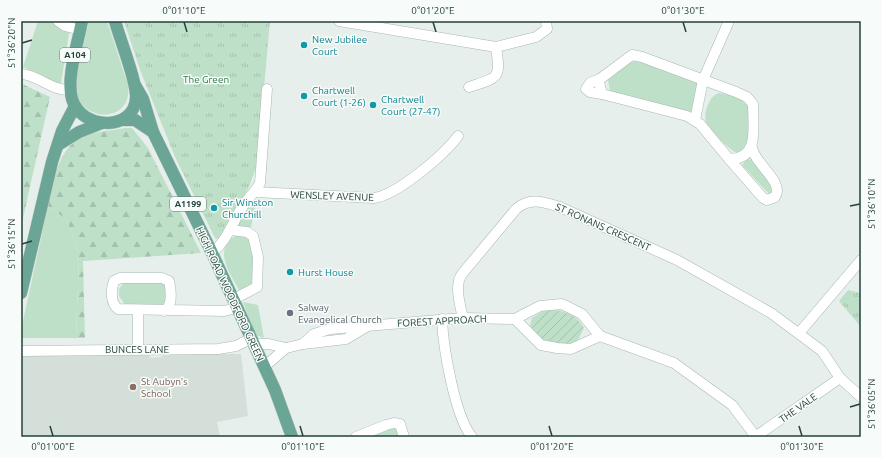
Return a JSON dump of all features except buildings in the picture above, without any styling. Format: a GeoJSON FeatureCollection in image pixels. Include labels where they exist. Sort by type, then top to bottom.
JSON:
{"type":"FeatureCollection","features":[{"type":"Feature","properties":{"kind":"main road","name":"A1199"},"geometry":{"type":"LineString","coordinates":[[115,21],[135,85]]}},
{"type":"Feature","properties":{"kind":"main road","name":"A104"},"geometry":{"type":"LineString","coordinates":[[75,106],[71,90],[71,75],[82,26]]}},
{"type":"Feature","properties":{"kind":"main road"},"geometry":{"type":"LineString","coordinates":[[124,120],[129,116],[135,106],[135,85]]}},
{"type":"Feature","properties":{"kind":"main road","name":"HIGH ROAD WOODFORD GREEN"},"geometry":{"type":"LineString","coordinates":[[135,85],[143,99],[154,132],[275,390],[292,437]]}},
{"type":"Feature","properties":{"kind":"main road"},"geometry":{"type":"LineString","coordinates":[[21,293],[52,162],[62,131],[75,106],[84,116],[102,123]]}},
{"type":"Feature","properties":{"kind":"main road"},"geometry":{"type":"LineString","coordinates":[[58,145],[79,132],[102,123],[124,120],[135,120],[154,132]]}},
{"type":"Feature","properties":{"kind":"street"},"geometry":{"type":"LineString","coordinates":[[58,21],[65,26],[82,26]]}},
{"type":"Feature","properties":{"kind":"street"},"geometry":{"type":"LineString","coordinates":[[339,21],[496,47],[536,37],[546,29],[546,21]]}},
{"type":"Feature","properties":{"kind":"street"},"geometry":{"type":"LineString","coordinates":[[696,120],[703,80],[729,21]]}},
{"type":"Feature","properties":{"kind":"street"},"geometry":{"type":"LineString","coordinates":[[469,87],[492,79],[497,74],[499,68],[496,47]]}},
{"type":"Feature","properties":{"kind":"street"},"geometry":{"type":"LineString","coordinates":[[637,55],[703,80],[736,92],[751,100],[753,104],[752,147],[755,158],[777,184],[778,189],[775,197],[767,200],[763,198],[696,120],[687,116],[602,94],[599,82],[600,79],[626,58],[637,55]]}},
{"type":"Feature","properties":{"kind":"street"},"geometry":{"type":"LineString","coordinates":[[21,74],[30,74],[45,84],[59,89],[71,90]]}},
{"type":"Feature","properties":{"kind":"street"},"geometry":{"type":"LineString","coordinates":[[212,253],[223,244],[246,202],[255,192],[260,183],[267,89]]}},
{"type":"Feature","properties":{"kind":"street","name":"WENSLEY AVENUE"},"geometry":{"type":"LineString","coordinates":[[255,192],[374,198],[384,197],[394,191],[449,148],[458,136]]}},
{"type":"Feature","properties":{"kind":"street"},"geometry":{"type":"LineString","coordinates":[[729,159],[743,158],[752,147]]}},
{"type":"Feature","properties":{"kind":"street","name":"ST RONANS CRESCENT"},"geometry":{"type":"LineString","coordinates":[[463,318],[459,279],[516,209],[523,203],[531,200],[560,207],[678,260],[771,313],[822,351],[840,378],[861,397]]}},
{"type":"Feature","properties":{"kind":"street"},"geometry":{"type":"LineString","coordinates":[[164,311],[170,304],[169,281],[155,278],[120,278],[114,281],[112,286],[112,302],[114,307],[118,309],[164,311],[224,311],[257,287],[258,256],[253,236],[247,232],[230,230]]}},
{"type":"Feature","properties":{"kind":"street"},"geometry":{"type":"LineString","coordinates":[[799,333],[861,260]]}},
{"type":"Feature","properties":{"kind":"street","name":"FOREST APPROACH"},"geometry":{"type":"LineString","coordinates":[[252,341],[286,348],[346,338],[370,326],[463,318],[514,320],[545,304],[562,304],[582,314],[600,336]]}},
{"type":"Feature","properties":{"kind":"street"},"geometry":{"type":"LineString","coordinates":[[138,310],[138,349]]}},
{"type":"Feature","properties":{"kind":"street"},"geometry":{"type":"LineString","coordinates":[[442,319],[447,361],[454,393],[465,424],[472,437]]}},
{"type":"Feature","properties":{"kind":"street"},"geometry":{"type":"LineString","coordinates":[[514,320],[523,326],[540,345],[571,349],[600,336],[674,363],[732,405],[755,437]]}},
{"type":"Feature","properties":{"kind":"street","name":"BUNCES LANE"},"geometry":{"type":"LineString","coordinates":[[21,350],[224,348],[252,341]]}},
{"type":"Feature","properties":{"kind":"street","name":"FOREST APPROACH"},"geometry":{"type":"LineString","coordinates":[[264,367],[286,348]]}},
{"type":"Feature","properties":{"kind":"street","name":"THE VALE"},"geometry":{"type":"LineString","coordinates":[[755,437],[840,378]]}},
{"type":"Feature","properties":{"kind":"street"},"geometry":{"type":"LineString","coordinates":[[356,437],[394,422],[400,424],[404,437]]}},
{"type":"Feature","properties":{"kind":"shaded area","name":"St Aubyn's School"},"geometry":{"type":"Polygon","coordinates":[[[148,354],[151,358],[161,357],[164,354],[241,354],[248,416],[217,422],[220,437],[21,437],[21,355],[148,354]]]}},
{"type":"Feature","properties":{"kind":"green space"},"geometry":{"type":"Polygon","coordinates":[[[38,21],[71,21],[61,83],[58,84],[23,67],[38,21]]]}},
{"type":"Feature","properties":{"kind":"green space"},"geometry":{"type":"Polygon","coordinates":[[[89,21],[107,21],[128,85],[127,98],[123,107],[115,112],[106,114],[96,113],[87,109],[81,102],[77,93],[76,85],[78,67],[89,21]]]}},
{"type":"Feature","properties":{"kind":"green space","name":"The Green"},"geometry":{"type":"Polygon","coordinates":[[[124,21],[270,21],[257,165],[249,187],[220,238],[216,239],[214,236],[175,157],[140,70],[124,21]]]}},
{"type":"Feature","properties":{"kind":"green space"},"geometry":{"type":"Polygon","coordinates":[[[638,61],[698,83],[692,111],[688,112],[610,91],[608,80],[631,62],[638,61]]]}},
{"type":"Feature","properties":{"kind":"green space"},"geometry":{"type":"Polygon","coordinates":[[[22,84],[50,97],[21,227],[21,86],[22,84]]]}},
{"type":"Feature","properties":{"kind":"green space"},"geometry":{"type":"Polygon","coordinates":[[[719,93],[737,96],[751,109],[748,148],[739,154],[721,140],[711,130],[706,122],[706,109],[708,104],[716,94],[719,93]]]}},
{"type":"Feature","properties":{"kind":"green space"},"geometry":{"type":"Polygon","coordinates":[[[132,128],[148,148],[201,253],[83,261],[85,338],[76,338],[79,256],[67,220],[48,206],[52,188],[60,161],[70,146],[77,140],[94,133],[132,128]]]}},
{"type":"Feature","properties":{"kind":"green space"},"geometry":{"type":"Polygon","coordinates":[[[753,159],[775,184],[775,193],[769,194],[742,165],[746,160],[753,159]]]}},
{"type":"Feature","properties":{"kind":"green space"},"geometry":{"type":"Polygon","coordinates":[[[252,199],[256,200],[256,203],[251,227],[244,229],[235,225],[252,199]]]}},
{"type":"Feature","properties":{"kind":"green space"},"geometry":{"type":"Polygon","coordinates":[[[48,206],[67,220],[79,256],[76,338],[21,338],[21,330],[48,206]]]}},
{"type":"Feature","properties":{"kind":"green space"},"geometry":{"type":"Polygon","coordinates":[[[237,235],[248,237],[253,242],[253,284],[242,292],[239,290],[227,268],[224,253],[225,247],[229,240],[237,235]]]}},
{"type":"Feature","properties":{"kind":"green space"},"geometry":{"type":"Polygon","coordinates":[[[125,281],[160,281],[169,285],[165,305],[126,306],[119,296],[119,289],[125,281]]]}},
{"type":"Feature","properties":{"kind":"green space"},"geometry":{"type":"Polygon","coordinates":[[[848,290],[861,293],[861,327],[839,301],[848,290]]]}},
{"type":"Feature","properties":{"kind":"green space"},"geometry":{"type":"Polygon","coordinates":[[[243,302],[258,305],[264,338],[255,335],[243,302]]]}},
{"type":"Feature","properties":{"kind":"green space"},"geometry":{"type":"Polygon","coordinates":[[[546,309],[568,313],[581,323],[584,328],[577,342],[569,346],[540,340],[530,325],[532,318],[546,309]]]}},
{"type":"Feature","properties":{"kind":"green space"},"geometry":{"type":"Polygon","coordinates":[[[393,426],[397,428],[399,437],[363,437],[393,426]]]}},
{"type":"Feature","properties":{"kind":"place","name":"New Jubilee Court"},"geometry":{"type":"Point","coordinates":[304,45]}},
{"type":"Feature","properties":{"kind":"place","name":"Chartwell Court (1-26)"},"geometry":{"type":"Point","coordinates":[304,96]}},
{"type":"Feature","properties":{"kind":"place","name":"Chartwell Court (27-47)"},"geometry":{"type":"Point","coordinates":[373,105]}},
{"type":"Feature","properties":{"kind":"place","name":"Sir Winston Churchill"},"geometry":{"type":"Point","coordinates":[214,208]}},
{"type":"Feature","properties":{"kind":"place","name":"Hurst House"},"geometry":{"type":"Point","coordinates":[290,272]}},
{"type":"Feature","properties":{"kind":"place","name":"Salway Evangelical Church"},"geometry":{"type":"Point","coordinates":[290,313]}},
{"type":"Feature","properties":{"kind":"place","name":"St Aubyn's School"},"geometry":{"type":"Point","coordinates":[133,387]}}]}
